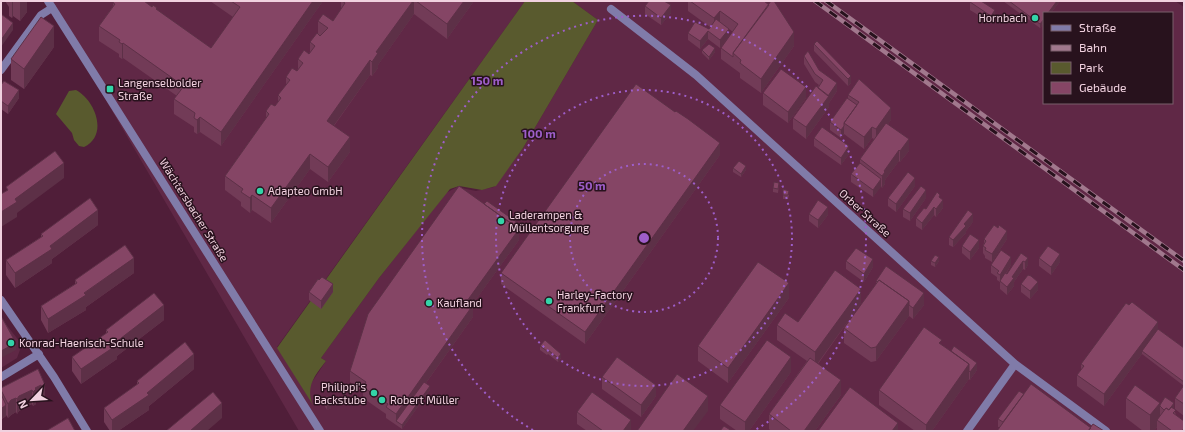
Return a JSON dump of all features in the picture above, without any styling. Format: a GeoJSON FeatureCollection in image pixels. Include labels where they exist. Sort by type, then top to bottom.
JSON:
{"type":"FeatureCollection","features":[{"type":"Feature","properties":{"kind":"street"},"geometry":{"type":"LineString","coordinates":[[1,70],[40,15],[50,4]]}},
{"type":"Feature","properties":{"kind":"street","name":"Wächtersbacher Straße"},"geometry":{"type":"LineString","coordinates":[[50,4],[320,431]]}},
{"type":"Feature","properties":{"kind":"street","name":"Orber Straße"},"geometry":{"type":"LineString","coordinates":[[611,9],[696,76],[1015,364],[1106,431]]}},
{"type":"Feature","properties":{"kind":"street"},"geometry":{"type":"LineString","coordinates":[[1,300],[39,354],[87,431]]}},
{"type":"Feature","properties":{"kind":"street"},"geometry":{"type":"LineString","coordinates":[[1,377],[39,354]]}},
{"type":"Feature","properties":{"kind":"street"},"geometry":{"type":"LineString","coordinates":[[967,431],[1015,364]]}},
{"type":"Feature","properties":{"kind":"shaded area"},"geometry":{"type":"Polygon","coordinates":[[[48,1],[525,1],[277,347],[311,401],[309,393],[310,385],[326,361],[321,358],[379,278],[446,193],[457,187],[476,191],[494,187],[523,148],[598,20],[572,1],[1175,1],[1184,7],[1184,431],[299,431],[48,1]]]}},
{"type":"Feature","properties":{"kind":"shaded area","name":"Konrad-Haenisch-Schule"},"geometry":{"type":"Polygon","coordinates":[[[1,318],[20,342],[21,347],[17,358],[1,368],[1,318]]]}},
{"type":"Feature","properties":{"kind":"green space"},"geometry":{"type":"Polygon","coordinates":[[[525,1],[572,1],[598,20],[523,148],[496,186],[482,190],[459,186],[450,189],[379,278],[321,358],[326,361],[312,382],[310,392],[313,405],[277,348],[525,1]]]}},
{"type":"Feature","properties":{"kind":"green space"},"geometry":{"type":"Polygon","coordinates":[[[76,90],[89,101],[96,118],[96,134],[92,142],[84,147],[79,146],[74,140],[72,133],[56,114],[69,91],[76,90]]]}},
{"type":"Feature","properties":{"kind":"building"},"geometry":{"type":"Polygon","coordinates":[[[114,1],[144,1],[152,7],[153,5],[157,8],[156,9],[211,48],[240,7],[231,1],[313,1],[221,132],[200,117],[197,120],[194,118],[195,113],[174,99],[184,86],[182,84],[181,86],[177,83],[178,82],[123,43],[122,44],[119,42],[120,40],[99,26],[115,4],[113,3],[114,1]]]}},
{"type":"Feature","properties":{"kind":"building"},"geometry":{"type":"Polygon","coordinates":[[[342,1],[413,1],[376,52],[378,53],[372,62],[370,60],[327,121],[350,137],[328,167],[310,154],[271,208],[252,195],[250,198],[241,192],[243,189],[225,176],[269,114],[266,111],[271,104],[275,106],[281,98],[278,95],[290,80],[286,77],[292,68],[297,71],[303,63],[298,59],[304,50],[309,54],[315,46],[310,42],[317,33],[320,36],[328,28],[318,21],[323,14],[333,21],[345,3],[342,1]]]}},
{"type":"Feature","properties":{"kind":"building"},"geometry":{"type":"Polygon","coordinates":[[[416,1],[464,1],[447,24],[416,1]]]}},
{"type":"Feature","properties":{"kind":"building"},"geometry":{"type":"Polygon","coordinates":[[[649,1],[664,1],[671,5],[661,18],[645,6],[649,1]]]}},
{"type":"Feature","properties":{"kind":"building"},"geometry":{"type":"Polygon","coordinates":[[[690,1],[764,1],[769,5],[733,53],[733,57],[721,48],[738,24],[720,11],[714,18],[690,1]]]}},
{"type":"Feature","properties":{"kind":"building"},"geometry":{"type":"Polygon","coordinates":[[[771,1],[774,1],[794,32],[761,79],[740,63],[741,60],[733,53],[771,1]]]}},
{"type":"Feature","properties":{"kind":"building"},"geometry":{"type":"Polygon","coordinates":[[[981,1],[995,10],[991,16],[970,2],[981,1]]]}},
{"type":"Feature","properties":{"kind":"building","name":"Hornbach"},"geometry":{"type":"Polygon","coordinates":[[[1009,1],[1057,1],[1049,12],[1043,12],[1043,20],[1040,24],[1009,1]]]}},
{"type":"Feature","properties":{"kind":"building"},"geometry":{"type":"Polygon","coordinates":[[[1,14],[13,23],[1,40],[1,14]]]}},
{"type":"Feature","properties":{"kind":"building"},"geometry":{"type":"Polygon","coordinates":[[[41,17],[54,26],[24,69],[11,59],[41,17]]]}},
{"type":"Feature","properties":{"kind":"building"},"geometry":{"type":"Polygon","coordinates":[[[716,19],[729,29],[720,40],[708,31],[700,41],[688,33],[695,22],[709,29],[716,19]]]}},
{"type":"Feature","properties":{"kind":"building"},"geometry":{"type":"Polygon","coordinates":[[[817,41],[851,76],[848,79],[814,44],[817,41]]]}},
{"type":"Feature","properties":{"kind":"building"},"geometry":{"type":"Polygon","coordinates":[[[709,44],[715,48],[709,57],[702,50],[709,44]]]}},
{"type":"Feature","properties":{"kind":"building"},"geometry":{"type":"Polygon","coordinates":[[[808,51],[819,70],[837,83],[828,96],[818,88],[823,80],[815,74],[804,56],[808,51]]]}},
{"type":"Feature","properties":{"kind":"building"},"geometry":{"type":"Polygon","coordinates":[[[781,69],[806,87],[788,112],[763,93],[781,69]]]}},
{"type":"Feature","properties":{"kind":"building"},"geometry":{"type":"Polygon","coordinates":[[[859,79],[891,108],[876,129],[872,127],[864,137],[844,123],[859,102],[848,95],[859,79]]]}},
{"type":"Feature","properties":{"kind":"building"},"geometry":{"type":"Polygon","coordinates":[[[4,81],[19,90],[8,106],[1,101],[1,85],[4,81]]]}},
{"type":"Feature","properties":{"kind":"building"},"geometry":{"type":"Polygon","coordinates":[[[636,84],[675,112],[676,111],[688,119],[720,143],[585,332],[501,273],[636,84]]]}},
{"type":"Feature","properties":{"kind":"building"},"geometry":{"type":"Polygon","coordinates":[[[816,86],[829,96],[806,127],[793,118],[816,86]]]}},
{"type":"Feature","properties":{"kind":"building"},"geometry":{"type":"Polygon","coordinates":[[[847,98],[857,105],[844,123],[841,130],[830,122],[847,98]]]}},
{"type":"Feature","properties":{"kind":"building"},"geometry":{"type":"Polygon","coordinates":[[[886,123],[909,139],[900,151],[899,150],[882,176],[860,159],[886,123]]]}},
{"type":"Feature","properties":{"kind":"building"},"geometry":{"type":"Polygon","coordinates":[[[822,127],[849,146],[841,158],[814,138],[822,127]]]}},
{"type":"Feature","properties":{"kind":"building"},"geometry":{"type":"Polygon","coordinates":[[[55,151],[64,163],[15,199],[17,202],[1,212],[1,194],[8,190],[6,187],[55,151]]]}},
{"type":"Feature","properties":{"kind":"building"},"geometry":{"type":"Polygon","coordinates":[[[739,161],[746,166],[741,174],[733,168],[739,161]]]}},
{"type":"Feature","properties":{"kind":"building"},"geometry":{"type":"Polygon","coordinates":[[[860,163],[881,179],[873,190],[851,174],[860,163]]]}},
{"type":"Feature","properties":{"kind":"building"},"geometry":{"type":"Polygon","coordinates":[[[908,172],[915,178],[896,204],[888,198],[908,172]]]}},
{"type":"Feature","properties":{"kind":"building"},"geometry":{"type":"Polygon","coordinates":[[[774,182],[779,183],[778,189],[773,188],[774,182]]]}},
{"type":"Feature","properties":{"kind":"building","name":"Kaufland"},"geometry":{"type":"Polygon","coordinates":[[[459,186],[519,229],[467,301],[473,305],[396,414],[386,407],[388,404],[363,387],[366,382],[350,371],[368,314],[459,186]]]}},
{"type":"Feature","properties":{"kind":"building"},"geometry":{"type":"Polygon","coordinates":[[[921,186],[926,190],[910,213],[903,209],[921,186]]]}},
{"type":"Feature","properties":{"kind":"building"},"geometry":{"type":"Polygon","coordinates":[[[783,189],[789,191],[788,195],[783,195],[783,189]]]}},
{"type":"Feature","properties":{"kind":"building"},"geometry":{"type":"Polygon","coordinates":[[[937,192],[940,195],[939,197],[943,200],[936,209],[934,207],[922,223],[916,218],[924,208],[926,209],[937,192]]]}},
{"type":"Feature","properties":{"kind":"building"},"geometry":{"type":"Polygon","coordinates":[[[90,198],[98,210],[50,246],[52,249],[15,273],[6,260],[43,236],[41,234],[90,198]]]}},
{"type":"Feature","properties":{"kind":"building"},"geometry":{"type":"Polygon","coordinates":[[[818,200],[828,207],[818,220],[809,214],[818,200]]]}},
{"type":"Feature","properties":{"kind":"building"},"geometry":{"type":"Polygon","coordinates":[[[487,201],[522,226],[519,230],[484,204],[487,201]]]}},
{"type":"Feature","properties":{"kind":"building"},"geometry":{"type":"Polygon","coordinates":[[[968,210],[973,214],[964,224],[966,226],[953,240],[949,237],[968,210]]]}},
{"type":"Feature","properties":{"kind":"building"},"geometry":{"type":"Polygon","coordinates":[[[994,225],[998,228],[999,225],[1007,231],[992,254],[985,250],[986,248],[983,246],[986,241],[984,239],[994,225]]]}},
{"type":"Feature","properties":{"kind":"building"},"geometry":{"type":"Polygon","coordinates":[[[970,234],[979,240],[970,252],[962,246],[970,234]]]}},
{"type":"Feature","properties":{"kind":"building"},"geometry":{"type":"Polygon","coordinates":[[[125,245],[134,258],[84,293],[86,295],[48,319],[41,306],[77,283],[75,280],[125,245]]]}},
{"type":"Feature","properties":{"kind":"building"},"geometry":{"type":"Polygon","coordinates":[[[1048,246],[1060,254],[1051,267],[1039,258],[1048,246]]]}},
{"type":"Feature","properties":{"kind":"building"},"geometry":{"type":"Polygon","coordinates":[[[856,248],[873,259],[864,274],[846,261],[856,248]]]}},
{"type":"Feature","properties":{"kind":"building"},"geometry":{"type":"Polygon","coordinates":[[[1001,250],[1011,257],[1000,275],[997,273],[999,271],[991,265],[1001,250]]]}},
{"type":"Feature","properties":{"kind":"building"},"geometry":{"type":"Polygon","coordinates":[[[1021,253],[1028,258],[1025,262],[1023,261],[1012,277],[1014,278],[1007,287],[1000,281],[1005,273],[1007,274],[1021,253]]]}},
{"type":"Feature","properties":{"kind":"building"},"geometry":{"type":"Polygon","coordinates":[[[935,255],[939,257],[935,263],[931,261],[935,255]]]}},
{"type":"Feature","properties":{"kind":"building"},"geometry":{"type":"Polygon","coordinates":[[[758,262],[789,283],[728,368],[698,346],[758,262]]]}},
{"type":"Feature","properties":{"kind":"building"},"geometry":{"type":"Polygon","coordinates":[[[886,266],[924,293],[913,308],[909,305],[909,301],[879,280],[877,282],[876,281],[886,266]]]}},
{"type":"Feature","properties":{"kind":"building"},"geometry":{"type":"Polygon","coordinates":[[[835,270],[861,289],[815,352],[777,325],[785,313],[798,322],[835,270]]]}},
{"type":"Feature","properties":{"kind":"building"},"geometry":{"type":"Polygon","coordinates":[[[1028,275],[1038,282],[1030,291],[1021,284],[1028,275]]]}},
{"type":"Feature","properties":{"kind":"building"},"geometry":{"type":"Polygon","coordinates":[[[322,277],[333,284],[321,301],[309,292],[318,279],[319,280],[322,277]]]}},
{"type":"Feature","properties":{"kind":"building"},"geometry":{"type":"Polygon","coordinates":[[[879,280],[909,301],[876,347],[871,348],[844,328],[879,280]]]}},
{"type":"Feature","properties":{"kind":"building"},"geometry":{"type":"Polygon","coordinates":[[[154,293],[164,305],[116,342],[117,345],[81,369],[72,357],[108,332],[106,330],[154,293]]]}},
{"type":"Feature","properties":{"kind":"building"},"geometry":{"type":"Polygon","coordinates":[[[1132,302],[1158,322],[1104,394],[1077,375],[1084,366],[1081,364],[1126,303],[1129,305],[1132,302]]]}},
{"type":"Feature","properties":{"kind":"building"},"geometry":{"type":"Polygon","coordinates":[[[1,316],[16,343],[1,351],[1,316]]]}},
{"type":"Feature","properties":{"kind":"building"},"geometry":{"type":"Polygon","coordinates":[[[924,327],[942,340],[939,343],[969,364],[926,425],[879,390],[924,327]]]}},
{"type":"Feature","properties":{"kind":"building"},"geometry":{"type":"Polygon","coordinates":[[[1158,329],[1184,348],[1184,382],[1142,351],[1158,329]]]}},
{"type":"Feature","properties":{"kind":"building"},"geometry":{"type":"Polygon","coordinates":[[[545,340],[561,354],[558,358],[540,346],[545,340]]]}},
{"type":"Feature","properties":{"kind":"building"},"geometry":{"type":"Polygon","coordinates":[[[767,340],[791,357],[745,422],[720,405],[767,340]]]}},
{"type":"Feature","properties":{"kind":"building"},"geometry":{"type":"Polygon","coordinates":[[[185,342],[194,354],[147,393],[149,395],[112,420],[104,408],[139,383],[137,381],[185,342]]]}},
{"type":"Feature","properties":{"kind":"building"},"geometry":{"type":"Polygon","coordinates":[[[954,346],[977,363],[970,372],[969,364],[951,351],[954,346]]]}},
{"type":"Feature","properties":{"kind":"building"},"geometry":{"type":"Polygon","coordinates":[[[617,357],[656,385],[641,405],[602,377],[617,357]]]}},
{"type":"Feature","properties":{"kind":"building"},"geometry":{"type":"Polygon","coordinates":[[[810,358],[841,380],[804,431],[791,431],[769,414],[810,358]]]}},
{"type":"Feature","properties":{"kind":"building"},"geometry":{"type":"Polygon","coordinates":[[[38,369],[45,385],[42,387],[41,385],[35,388],[36,389],[33,392],[32,390],[19,396],[17,399],[11,400],[8,404],[1,388],[38,369]]]}},
{"type":"Feature","properties":{"kind":"building"},"geometry":{"type":"Polygon","coordinates":[[[677,374],[708,396],[683,431],[637,431],[677,374]]]}},
{"type":"Feature","properties":{"kind":"building"},"geometry":{"type":"Polygon","coordinates":[[[424,382],[430,386],[402,425],[396,421],[424,382]]]}},
{"type":"Feature","properties":{"kind":"building"},"geometry":{"type":"Polygon","coordinates":[[[1031,384],[1091,428],[1088,431],[997,431],[1031,384]]]}},
{"type":"Feature","properties":{"kind":"building"},"geometry":{"type":"Polygon","coordinates":[[[1135,385],[1160,403],[1150,415],[1126,398],[1135,385]]]}},
{"type":"Feature","properties":{"kind":"building"},"geometry":{"type":"Polygon","coordinates":[[[1184,385],[1184,404],[1175,398],[1184,385]]]}},
{"type":"Feature","properties":{"kind":"building"},"geometry":{"type":"Polygon","coordinates":[[[850,387],[898,423],[892,431],[818,431],[850,387]]]}},
{"type":"Feature","properties":{"kind":"building"},"geometry":{"type":"Polygon","coordinates":[[[1019,391],[1024,394],[1003,422],[998,419],[1019,391]]]}},
{"type":"Feature","properties":{"kind":"building"},"geometry":{"type":"Polygon","coordinates":[[[213,392],[222,403],[190,431],[166,431],[213,392]]]}},
{"type":"Feature","properties":{"kind":"building"},"geometry":{"type":"Polygon","coordinates":[[[592,392],[631,420],[623,431],[603,431],[577,412],[592,392]]]}},
{"type":"Feature","properties":{"kind":"building"},"geometry":{"type":"Polygon","coordinates":[[[1,394],[6,405],[2,408],[1,407],[1,394]]]}},
{"type":"Feature","properties":{"kind":"building"},"geometry":{"type":"Polygon","coordinates":[[[327,396],[331,404],[327,406],[323,399],[327,396]]]}},
{"type":"Feature","properties":{"kind":"building"},"geometry":{"type":"Polygon","coordinates":[[[1165,397],[1174,403],[1169,410],[1166,408],[1164,410],[1160,406],[1165,397]]]}},
{"type":"Feature","properties":{"kind":"building"},"geometry":{"type":"Polygon","coordinates":[[[1171,407],[1176,410],[1173,413],[1184,421],[1184,428],[1182,431],[1172,431],[1157,420],[1166,408],[1169,410],[1171,407]]]}},
{"type":"Feature","properties":{"kind":"building"},"geometry":{"type":"Polygon","coordinates":[[[68,418],[75,431],[46,431],[68,418]]]}},
{"type":"Feature","properties":{"kind":"building"},"geometry":{"type":"Polygon","coordinates":[[[1093,424],[1104,431],[1088,431],[1093,424]]]}},
{"type":"Feature","properties":{"kind":"building"},"geometry":{"type":"Polygon","coordinates":[[[724,426],[732,431],[720,431],[724,426]]]}},
{"type":"Feature","properties":{"kind":"railway"},"geometry":{"type":"LineString","coordinates":[[815,1],[1184,270]]}},
{"type":"Feature","properties":{"kind":"railway"},"geometry":{"type":"LineString","coordinates":[[826,1],[1184,261]]}},
{"type":"Feature","properties":{"kind":"place","name":"Hornbach"},"geometry":{"type":"Point","coordinates":[1035,18]}},
{"type":"Feature","properties":{"kind":"place","name":"Langenselbolder Straße"},"geometry":{"type":"Point","coordinates":[110,89]}},
{"type":"Feature","properties":{"kind":"place","name":"Adapteo GmbH"},"geometry":{"type":"Point","coordinates":[260,191]}},
{"type":"Feature","properties":{"kind":"place","name":"Laderampen & Müllentsorgung"},"geometry":{"type":"Point","coordinates":[501,221]}},
{"type":"Feature","properties":{"kind":"place","name":"Harley-Factory Frankfurt"},"geometry":{"type":"Point","coordinates":[549,301]}},
{"type":"Feature","properties":{"kind":"place","name":"Kaufland"},"geometry":{"type":"Point","coordinates":[429,303]}},
{"type":"Feature","properties":{"kind":"place","name":"Konrad-Haenisch-Schule"},"geometry":{"type":"Point","coordinates":[11,343]}},
{"type":"Feature","properties":{"kind":"place","name":"Philippi's Backstube"},"geometry":{"type":"Point","coordinates":[374,393]}},
{"type":"Feature","properties":{"kind":"place","name":"Robert Müller"},"geometry":{"type":"Point","coordinates":[382,400]}}]}
